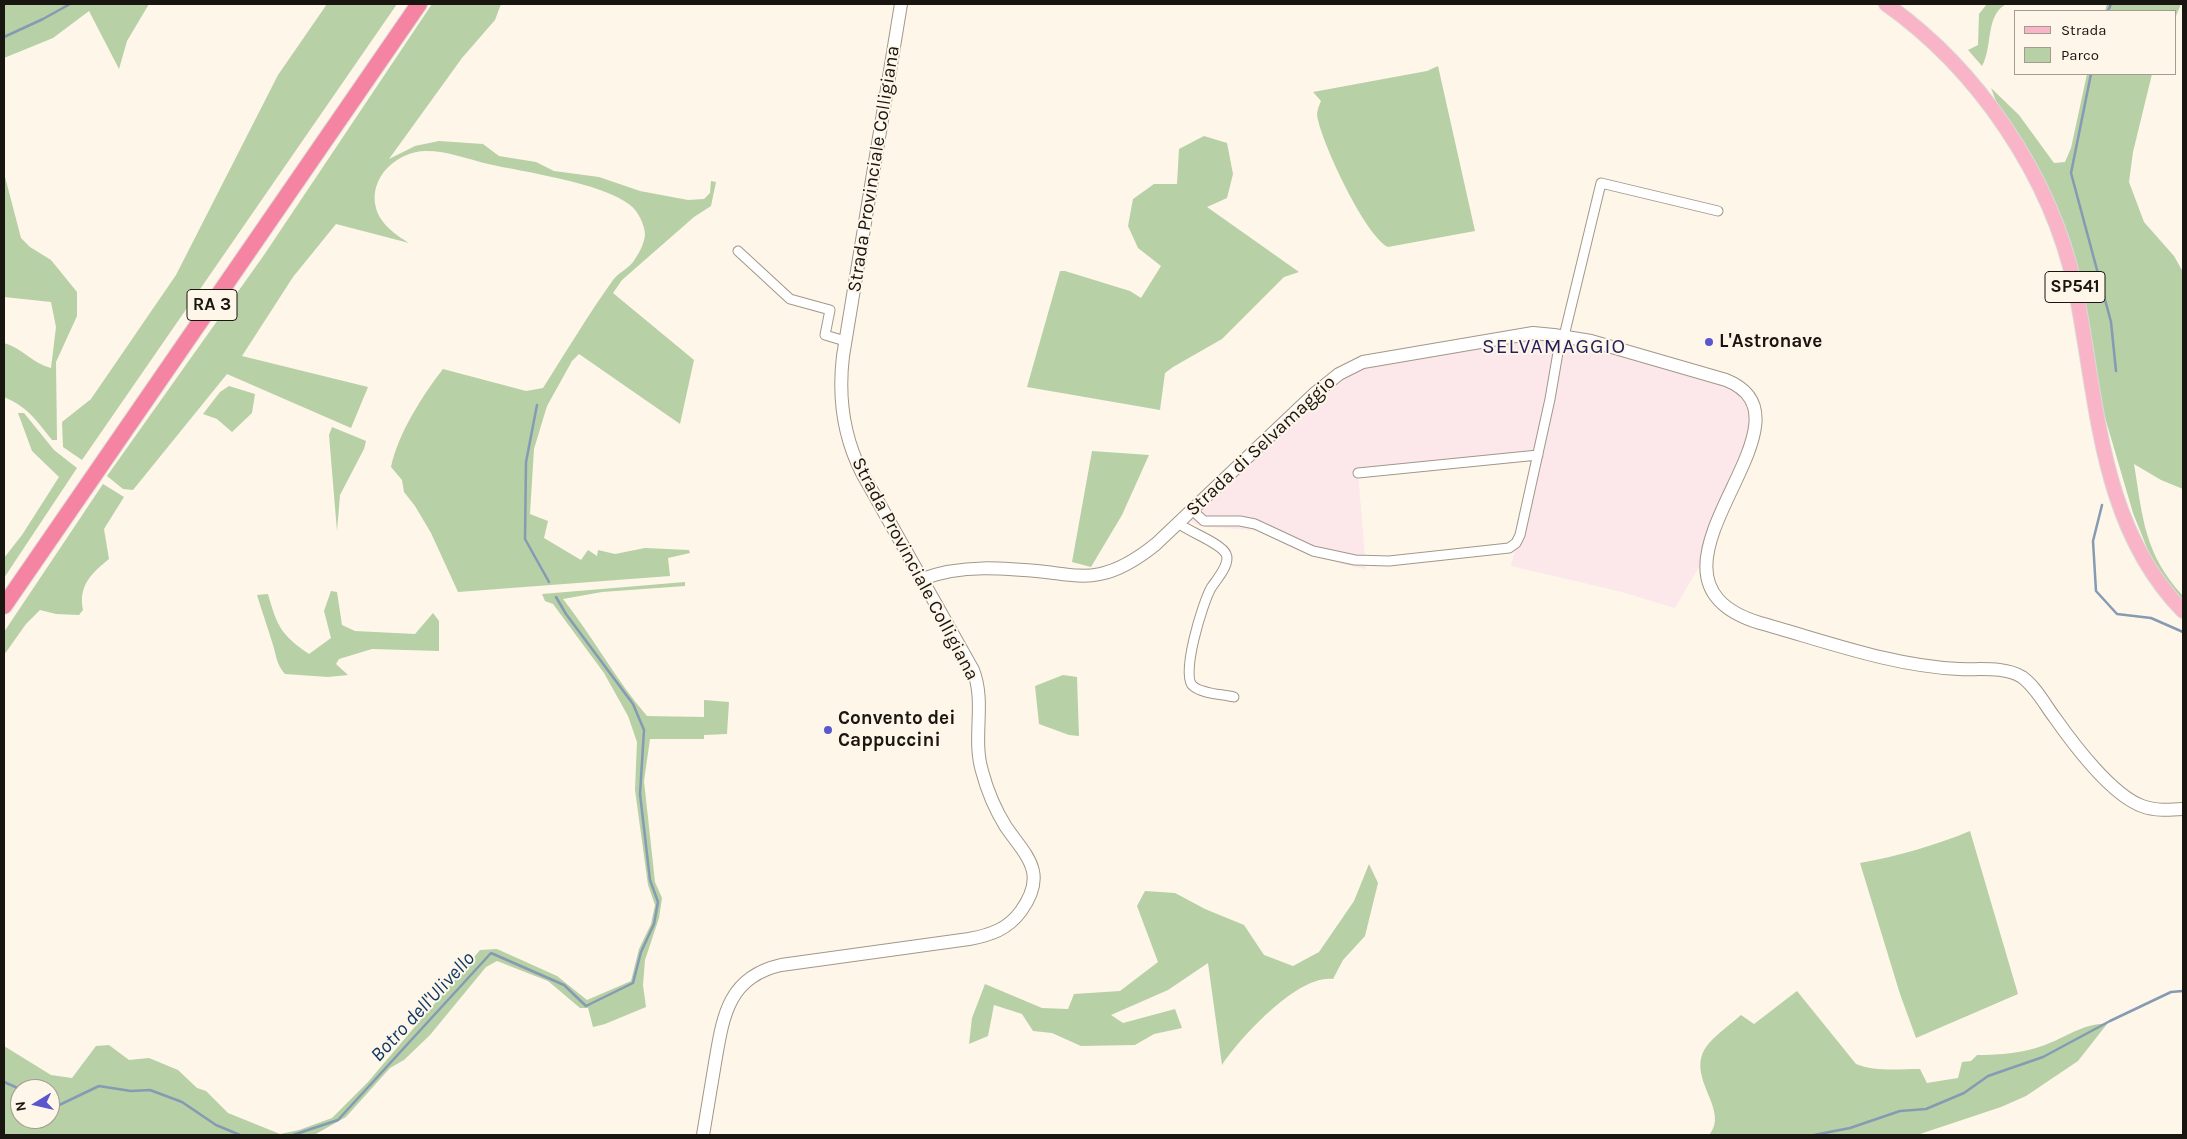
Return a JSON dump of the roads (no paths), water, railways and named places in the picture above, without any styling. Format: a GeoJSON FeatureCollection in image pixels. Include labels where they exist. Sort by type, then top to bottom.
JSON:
{"type":"FeatureCollection","features":[{"type":"Feature","properties":{"kind":"highway","name":"RA 3"},"geometry":{"type":"LineString","coordinates":[[4,588],[407,4]]}},
{"type":"Feature","properties":{"kind":"highway","name":"RA 3"},"geometry":{"type":"LineString","coordinates":[[4,606],[419,4]]}},
{"type":"Feature","properties":{"kind":"main road","name":"SP541"},"geometry":{"type":"LineString","coordinates":[[1886,4],[1933,42],[1981,93],[2008,132],[2042,194],[2058,230],[2069,262],[2080,315],[2098,431],[2118,498],[2143,560],[2161,586],[2183,611]]}},
{"type":"Feature","properties":{"kind":"street","name":"Strada Provinciale Colligiana"},"geometry":{"type":"LineString","coordinates":[[703,1135],[726,1013],[737,990],[753,976],[781,965],[984,936],[998,931],[1018,915],[1030,896],[1034,880],[1030,860],[1002,821],[982,773],[978,752],[980,698],[977,682],[970,664],[862,473],[850,446],[844,419],[841,391],[846,341],[901,4]]}},
{"type":"Feature","properties":{"kind":"street"},"geometry":{"type":"LineString","coordinates":[[1192,510],[1204,521],[1240,521],[1255,524],[1313,550],[1355,560],[1389,561],[1504,550],[1514,545],[1520,535],[1562,336],[1600,183],[1718,211]]}},
{"type":"Feature","properties":{"kind":"street"},"geometry":{"type":"LineString","coordinates":[[738,251],[790,299],[830,310],[825,335],[846,341]]}},
{"type":"Feature","properties":{"kind":"street","name":"Strada di Selvamaggio"},"geometry":{"type":"LineString","coordinates":[[922,579],[956,571],[989,568],[1075,575],[1099,574],[1124,565],[1141,556],[1178,523],[1321,387],[1353,366],[1388,357],[1509,336],[1533,333],[1562,336],[1614,348],[1726,380],[1740,387],[1750,398],[1756,417],[1754,436],[1713,532],[1706,555],[1706,570],[1710,586],[1717,598],[1730,610],[1743,618],[1906,662],[1941,668],[2001,670],[2016,674],[2035,690],[2082,754],[2124,795],[2148,808],[2183,809]]}},
{"type":"Feature","properties":{"kind":"street"},"geometry":{"type":"LineString","coordinates":[[1358,473],[1538,455]]}},
{"type":"Feature","properties":{"kind":"street"},"geometry":{"type":"LineString","coordinates":[[1178,523],[1214,544],[1225,552],[1227,556],[1226,563],[1209,591],[1189,662],[1188,678],[1190,683],[1197,688],[1234,697]]}},
{"type":"Feature","properties":{"kind":"waterway"},"geometry":{"type":"LineString","coordinates":[[4,37],[70,4]]}},
{"type":"Feature","properties":{"kind":"waterway"},"geometry":{"type":"LineString","coordinates":[[2108,10],[2111,4]]}},
{"type":"Feature","properties":{"kind":"waterway"},"geometry":{"type":"LineString","coordinates":[[2091,75],[2071,173],[2111,322],[2116,371]]}},
{"type":"Feature","properties":{"kind":"waterway","name":"Botro dell'Ulivello"},"geometry":{"type":"LineString","coordinates":[[537,405],[526,462],[525,539],[549,582]]}},
{"type":"Feature","properties":{"kind":"waterway"},"geometry":{"type":"LineString","coordinates":[[2102,505],[2093,541],[2096,591],[2117,614],[2151,618],[2183,632]]}},
{"type":"Feature","properties":{"kind":"waterway","name":"Botro dell'Ulivello"},"geometry":{"type":"LineString","coordinates":[[293,1135],[338,1120],[491,953],[564,985],[586,1006],[633,983],[641,952],[654,924],[658,902],[650,880],[640,794],[644,730],[633,704],[566,614],[556,597]]}},
{"type":"Feature","properties":{"kind":"waterway"},"geometry":{"type":"LineString","coordinates":[[1814,1135],[1850,1128],[1900,1111],[1926,1109],[1964,1093],[1988,1076],[2043,1057],[2110,1021],[2171,992],[2183,991]]}},
{"type":"Feature","properties":{"kind":"waterway","name":"Botro dell'Ulivello"},"geometry":{"type":"LineString","coordinates":[[4,1082],[10,1085]]}},
{"type":"Feature","properties":{"kind":"waterway","name":"Botro dell'Ulivello"},"geometry":{"type":"LineString","coordinates":[[60,1105],[99,1086],[131,1091],[150,1090],[182,1102],[216,1125],[240,1135]]}},
{"type":"Feature","properties":{"kind":"place","name":"L'Astronave"},"geometry":{"type":"Point","coordinates":[1709,342]}},
{"type":"Feature","properties":{"kind":"place","name":"Convento dei Cappuccini"},"geometry":{"type":"Point","coordinates":[828,730]}},
{"type":"Feature","properties":{"kind":"district","name":"SELVAMAGGIO"},"geometry":{"type":"Point","coordinates":[1554,347]}}]}
